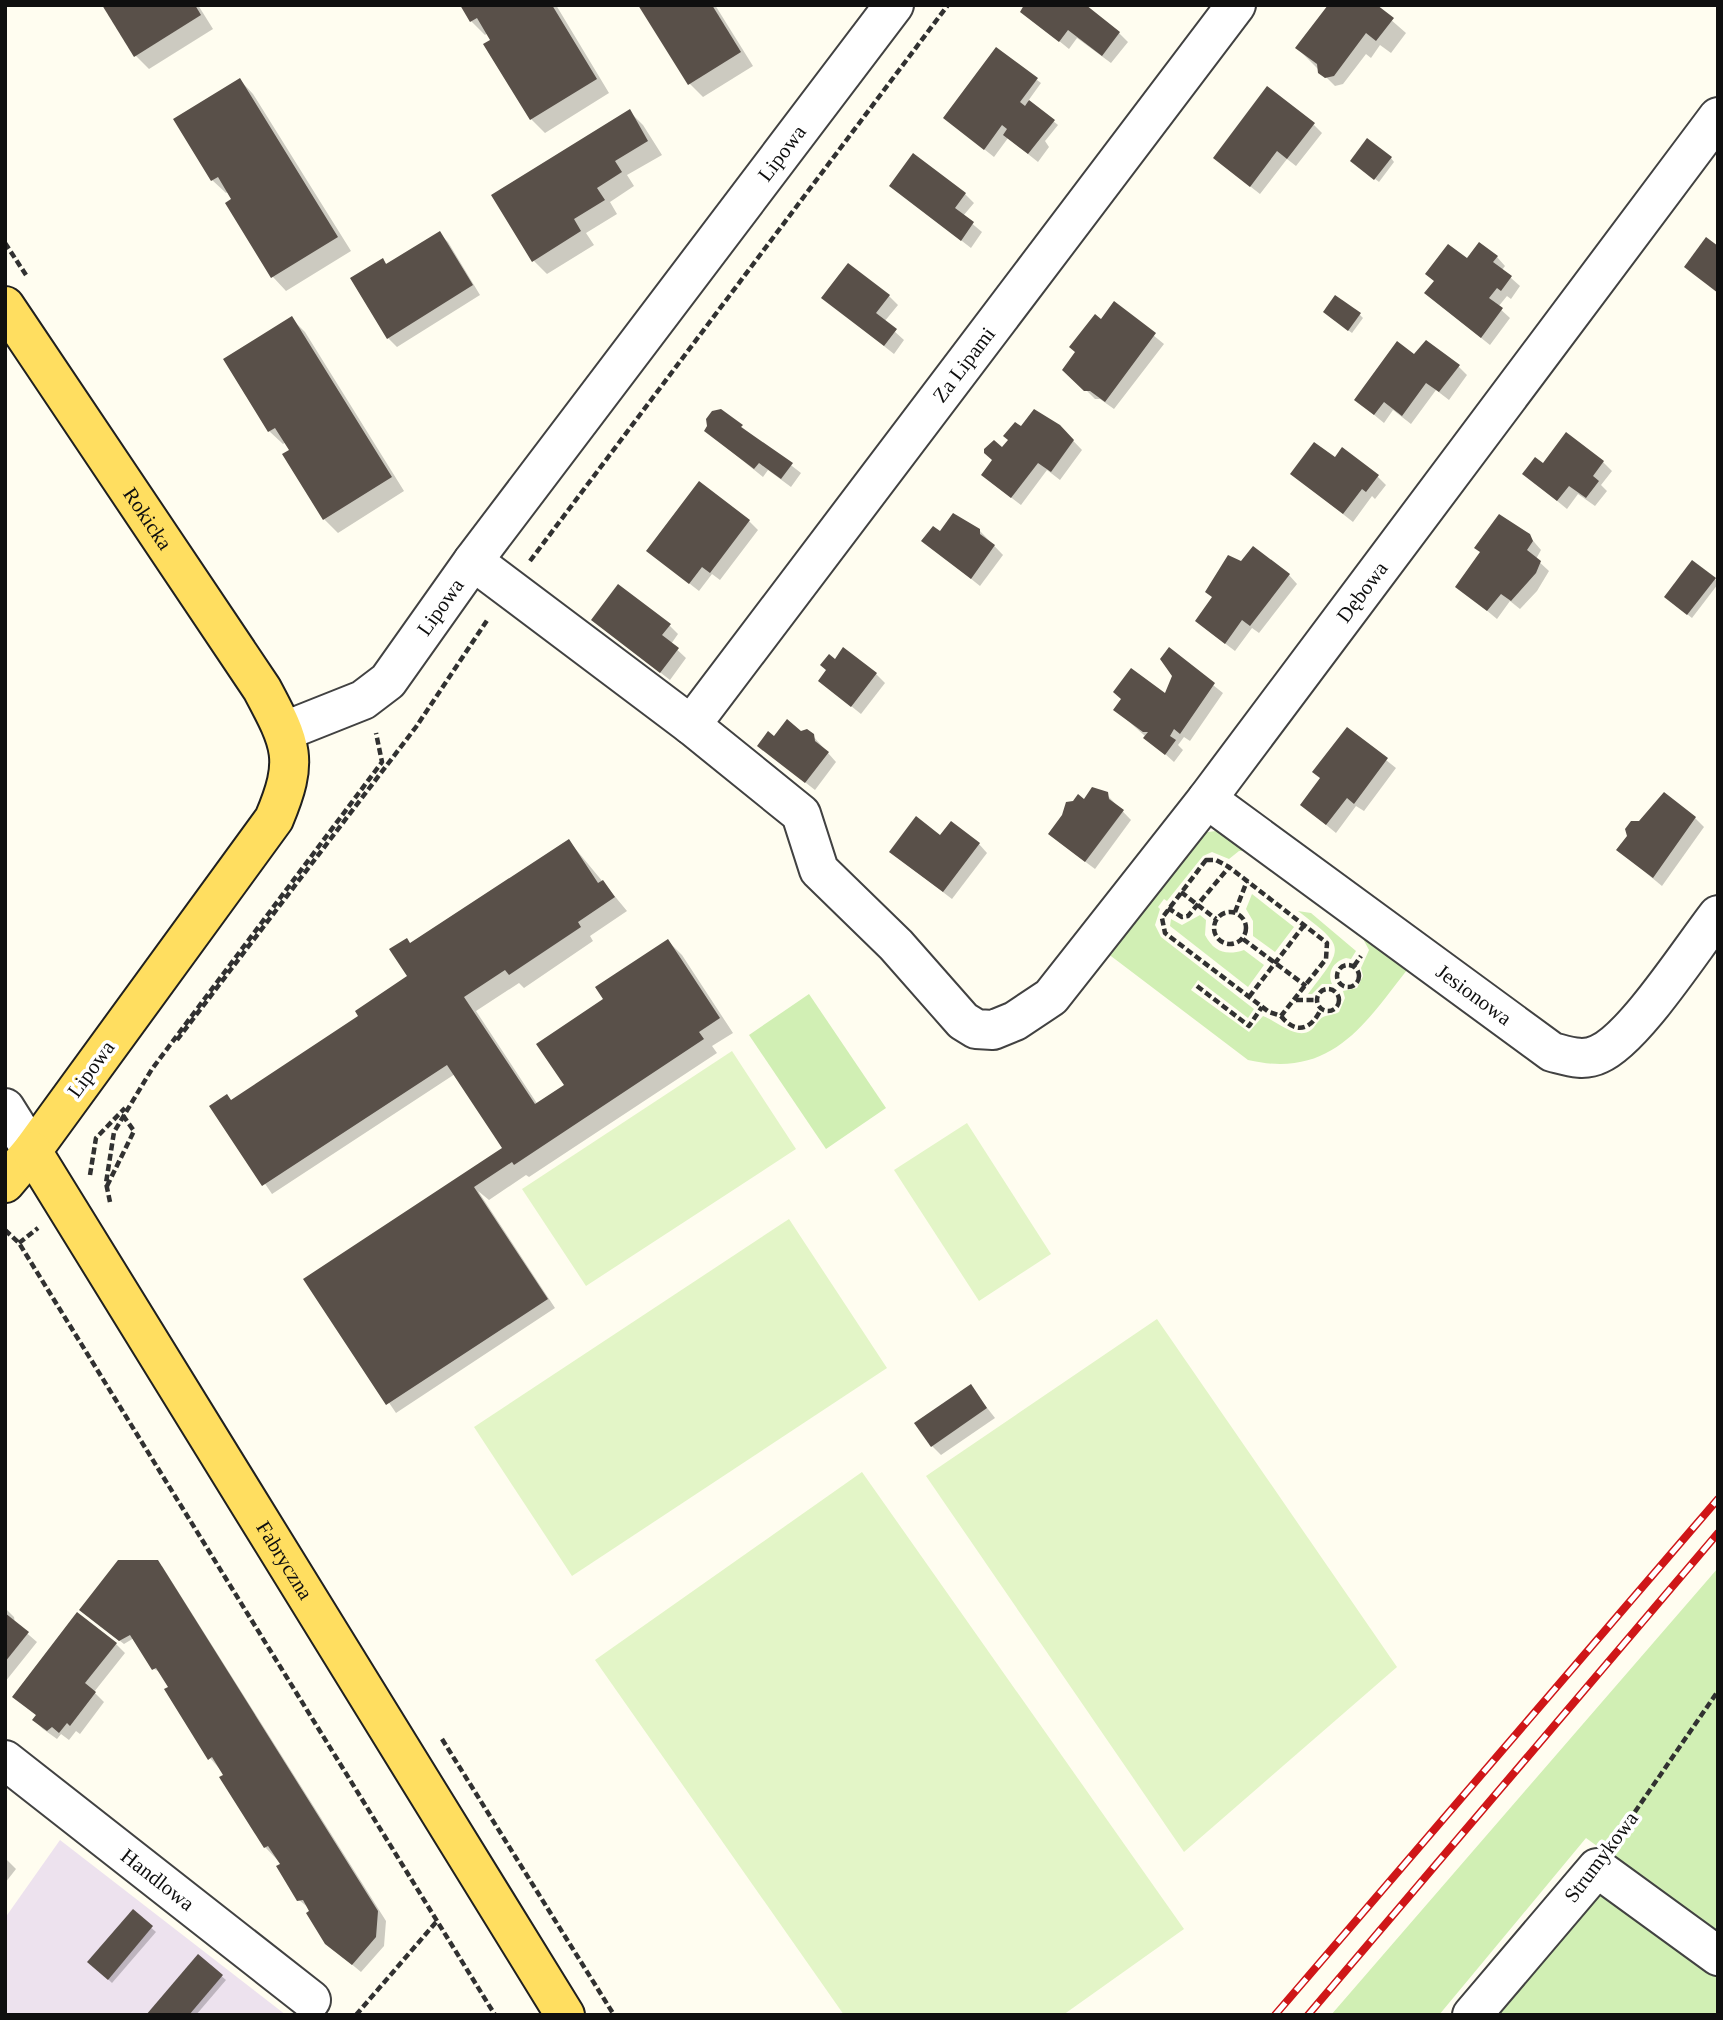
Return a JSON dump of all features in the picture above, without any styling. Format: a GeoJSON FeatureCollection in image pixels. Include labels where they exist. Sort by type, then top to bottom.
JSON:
{"type":"FeatureCollection","features":[{"type":"Feature","properties":{"kind":"main road","name":"Rokicka"},"geometry":{"type":"LineString","coordinates":[[5,306],[262,690],[285,731]]}},
{"type":"Feature","properties":{"kind":"main road","name":"Lipowa"},"geometry":{"type":"LineString","coordinates":[[5,1183],[32,1152],[274,819],[285,793],[292,762],[285,731]]}},
{"type":"Feature","properties":{"kind":"main road","name":"Fabryczna"},"geometry":{"type":"LineString","coordinates":[[32,1152],[565,2015]]}},
{"type":"Feature","properties":{"kind":"street","name":"Lipowa"},"geometry":{"type":"LineString","coordinates":[[285,731],[356,704],[388,681],[473,561],[894,5]]}},
{"type":"Feature","properties":{"kind":"street","name":"Za Lipami"},"geometry":{"type":"LineString","coordinates":[[691,725],[1236,5]]}},
{"type":"Feature","properties":{"kind":"street","name":"Dębowa"},"geometry":{"type":"LineString","coordinates":[[691,725],[801,814],[819,870],[896,945],[963,1021],[976,1029],[993,1030],[1015,1021],[1051,997],[1207,799],[1718,117]]}},
{"type":"Feature","properties":{"kind":"street"},"geometry":{"type":"LineString","coordinates":[[473,561],[691,725]]}},
{"type":"Feature","properties":{"kind":"street","name":"Jesionowa"},"geometry":{"type":"LineString","coordinates":[[1207,799],[1552,1052],[1579,1059],[1599,1055],[1625,1037],[1718,915]]}},
{"type":"Feature","properties":{"kind":"street","name":"Fabryczna"},"geometry":{"type":"LineString","coordinates":[[5,1108],[32,1152]]}},
{"type":"Feature","properties":{"kind":"street","name":"Handlowa"},"geometry":{"type":"LineString","coordinates":[[5,1760],[311,2000]]}},
{"type":"Feature","properties":{"kind":"street"},"geometry":{"type":"LineString","coordinates":[[1597,1868],[1718,1956]]}},
{"type":"Feature","properties":{"kind":"street","name":"Strumykowa"},"geometry":{"type":"LineString","coordinates":[[1472,2015],[1597,1868]]}},
{"type":"Feature","properties":{"kind":"path"},"geometry":{"type":"LineString","coordinates":[[19,1243],[87,1192],[96,1138],[138,1092],[416,727],[509,588],[948,5]]}},
{"type":"Feature","properties":{"kind":"path"},"geometry":{"type":"LineString","coordinates":[[111,1208],[106,1183],[114,1132],[138,1092],[382,762],[376,732],[356,704]]}},
{"type":"Feature","properties":{"kind":"path"},"geometry":{"type":"LineString","coordinates":[[1281,1016],[1326,959],[1329,949],[1327,943],[1229,867],[1216,860],[1206,860],[1162,918],[1165,933],[1262,1007],[1281,1016],[1293,1028],[1308,1027],[1321,1009]]}},
{"type":"Feature","properties":{"kind":"path"},"geometry":{"type":"LineString","coordinates":[[1162,904],[1182,917],[1188,916],[1200,906],[1234,860]]}},
{"type":"Feature","properties":{"kind":"path"},"geometry":{"type":"LineString","coordinates":[[1235,912],[1247,881]]}},
{"type":"Feature","properties":{"kind":"path"},"geometry":{"type":"LineString","coordinates":[[1181,892],[1216,919]]}},
{"type":"Feature","properties":{"kind":"path"},"geometry":{"type":"LineString","coordinates":[[1228,912],[1235,912],[1246,923],[1243,939],[1234,944],[1224,944],[1216,938],[1216,919],[1228,912]]}},
{"type":"Feature","properties":{"kind":"path"},"geometry":{"type":"LineString","coordinates":[[1249,997],[1305,925]]}},
{"type":"Feature","properties":{"kind":"path"},"geometry":{"type":"LineString","coordinates":[[1243,939],[1306,986]]}},
{"type":"Feature","properties":{"kind":"path"},"geometry":{"type":"LineString","coordinates":[[1346,965],[1354,966],[1358,971],[1357,983],[1345,988],[1340,985],[1336,977],[1338,969],[1346,965]]}},
{"type":"Feature","properties":{"kind":"path"},"geometry":{"type":"LineString","coordinates":[[1336,991],[1340,985]]}},
{"type":"Feature","properties":{"kind":"path"},"geometry":{"type":"LineString","coordinates":[[1197,986],[1248,1026],[1262,1007]]}},
{"type":"Feature","properties":{"kind":"path"},"geometry":{"type":"LineString","coordinates":[[1317,1000],[1324,989],[1336,991]]}},
{"type":"Feature","properties":{"kind":"path"},"geometry":{"type":"LineString","coordinates":[[1317,1000],[1321,1009],[1328,1012],[1340,1003],[1336,991]]}},
{"type":"Feature","properties":{"kind":"path"},"geometry":{"type":"LineString","coordinates":[[1295,1000],[1317,1000]]}},
{"type":"Feature","properties":{"kind":"path"},"geometry":{"type":"LineString","coordinates":[[5,1230],[19,1243],[495,2015]]}},
{"type":"Feature","properties":{"kind":"path","name":"Strumykowa"},"geometry":{"type":"LineString","coordinates":[[1597,1868],[1718,1691]]}},
{"type":"Feature","properties":{"kind":"path"},"geometry":{"type":"LineString","coordinates":[[437,1730],[614,2015]]}},
{"type":"Feature","properties":{"kind":"path"},"geometry":{"type":"LineString","coordinates":[[356,2015],[437,1921]]}},
{"type":"Feature","properties":{"kind":"shaded area"},"geometry":{"type":"Polygon","coordinates":[[[60,1840],[286,2015],[5,2015],[5,1918],[60,1840]]]}},
{"type":"Feature","properties":{"kind":"green space"},"geometry":{"type":"Polygon","coordinates":[[[1223,830],[1246,851],[1239,851],[1229,859],[1212,852],[1203,856],[1167,901],[1164,899],[1158,907],[1160,909],[1155,925],[1161,937],[1254,1009],[1248,1018],[1198,980],[1191,990],[1249,1032],[1263,1016],[1293,1032],[1305,1033],[1323,1017],[1339,1012],[1345,998],[1343,991],[1357,988],[1363,976],[1361,968],[1369,950],[1361,935],[1414,961],[1364,1024],[1326,1053],[1304,1061],[1278,1064],[1248,1060],[1103,950],[1201,833],[1223,830]]]}},
{"type":"Feature","properties":{"kind":"green space"},"geometry":{"type":"Polygon","coordinates":[[[1252,894],[1294,927],[1275,952],[1253,936],[1253,921],[1246,909],[1252,894]]]}},
{"type":"Feature","properties":{"kind":"green space"},"geometry":{"type":"Polygon","coordinates":[[[1298,911],[1311,913],[1356,951],[1351,959],[1346,958],[1335,965],[1330,975],[1332,984],[1322,984],[1312,994],[1308,994],[1329,966],[1335,948],[1325,933],[1298,911]]]}},
{"type":"Feature","properties":{"kind":"green space"},"geometry":{"type":"Polygon","coordinates":[[[1200,915],[1206,920],[1205,935],[1217,949],[1232,953],[1244,950],[1264,965],[1248,987],[1170,926],[1171,919],[1182,925],[1200,915]]]}},
{"type":"Feature","properties":{"kind":"green space"},"geometry":{"type":"Polygon","coordinates":[[[809,994],[886,1108],[826,1149],[749,1035],[809,994]]]}},
{"type":"Feature","properties":{"kind":"green space"},"geometry":{"type":"Polygon","coordinates":[[[732,1051],[796,1149],[586,1286],[522,1189],[732,1051]]]}},
{"type":"Feature","properties":{"kind":"green space"},"geometry":{"type":"Polygon","coordinates":[[[967,1123],[1051,1254],[979,1301],[894,1170],[967,1123]]]}},
{"type":"Feature","properties":{"kind":"green space"},"geometry":{"type":"Polygon","coordinates":[[[789,1219],[887,1368],[572,1576],[474,1427],[789,1219]]]}},
{"type":"Feature","properties":{"kind":"green space"},"geometry":{"type":"Polygon","coordinates":[[[1157,1319],[1397,1667],[1184,1852],[926,1476],[1157,1319]]]}},
{"type":"Feature","properties":{"kind":"green space"},"geometry":{"type":"Polygon","coordinates":[[[862,1472],[1184,1929],[1063,2015],[844,2015],[595,1660],[862,1472]]]}},
{"type":"Feature","properties":{"kind":"green space"},"geometry":{"type":"Polygon","coordinates":[[[1718,1568],[1718,1934],[1586,1838],[1439,2015],[1331,2015],[1718,1568]]]}},
{"type":"Feature","properties":{"kind":"green space"},"geometry":{"type":"Polygon","coordinates":[[[1620,1893],[1718,1967],[1718,2015],[1491,2015],[1595,1895],[1620,1893]]]}},
{"type":"Feature","properties":{"kind":"building"},"geometry":{"type":"Polygon","coordinates":[[[102,5],[195,5],[201,15],[134,57],[102,5]]]}},
{"type":"Feature","properties":{"kind":"building"},"geometry":{"type":"Polygon","coordinates":[[[460,5],[552,5],[597,79],[530,120],[483,44],[490,40],[477,18],[470,22],[460,5]]]}},
{"type":"Feature","properties":{"kind":"building"},"geometry":{"type":"Polygon","coordinates":[[[638,5],[712,5],[741,52],[688,85],[638,5]]]}},
{"type":"Feature","properties":{"kind":"building"},"geometry":{"type":"Polygon","coordinates":[[[1024,5],[1086,5],[1120,32],[1102,56],[1068,30],[1059,42],[1020,12],[1024,5]]]}},
{"type":"Feature","properties":{"kind":"building"},"geometry":{"type":"Polygon","coordinates":[[[1328,5],[1377,5],[1394,18],[1376,41],[1366,33],[1334,76],[1325,78],[1318,73],[1317,64],[1295,48],[1328,5]]]}},
{"type":"Feature","properties":{"kind":"building"},"geometry":{"type":"Polygon","coordinates":[[[996,47],[1038,78],[1020,102],[1025,106],[1029,100],[1055,120],[1028,154],[1003,135],[1007,129],[1002,125],[984,150],[943,118],[996,47]]]}},
{"type":"Feature","properties":{"kind":"building"},"geometry":{"type":"Polygon","coordinates":[[[240,78],[338,237],[271,278],[225,203],[231,199],[218,177],[211,181],[173,119],[240,78]]]}},
{"type":"Feature","properties":{"kind":"building"},"geometry":{"type":"Polygon","coordinates":[[[1267,86],[1315,123],[1287,159],[1277,151],[1250,187],[1213,158],[1267,86]]]}},
{"type":"Feature","properties":{"kind":"building"},"geometry":{"type":"Polygon","coordinates":[[[630,109],[648,141],[615,161],[622,172],[597,188],[605,200],[574,219],[581,231],[532,262],[491,195],[630,109]]]}},
{"type":"Feature","properties":{"kind":"building"},"geometry":{"type":"Polygon","coordinates":[[[1367,138],[1392,157],[1374,180],[1350,161],[1367,138]]]}},
{"type":"Feature","properties":{"kind":"building"},"geometry":{"type":"Polygon","coordinates":[[[913,153],[966,193],[955,208],[974,222],[961,241],[889,186],[913,153]]]}},
{"type":"Feature","properties":{"kind":"building"},"geometry":{"type":"Polygon","coordinates":[[[440,231],[473,285],[387,339],[350,278],[383,258],[386,264],[440,231]]]}},
{"type":"Feature","properties":{"kind":"building"},"geometry":{"type":"Polygon","coordinates":[[[1706,237],[1718,246],[1718,293],[1684,267],[1706,237]]]}},
{"type":"Feature","properties":{"kind":"building"},"geometry":{"type":"Polygon","coordinates":[[[1479,242],[1498,256],[1493,262],[1512,276],[1501,291],[1497,288],[1489,298],[1503,308],[1481,338],[1424,293],[1434,281],[1425,274],[1448,244],[1467,258],[1479,242]]]}},
{"type":"Feature","properties":{"kind":"building"},"geometry":{"type":"Polygon","coordinates":[[[848,263],[890,295],[876,313],[897,329],[884,346],[821,298],[848,263]]]}},
{"type":"Feature","properties":{"kind":"building"},"geometry":{"type":"Polygon","coordinates":[[[1335,295],[1361,313],[1348,331],[1323,312],[1335,295]]]}},
{"type":"Feature","properties":{"kind":"building"},"geometry":{"type":"Polygon","coordinates":[[[1114,301],[1156,333],[1105,402],[1090,391],[1084,391],[1062,370],[1075,352],[1069,347],[1095,314],[1101,319],[1114,301]]]}},
{"type":"Feature","properties":{"kind":"building"},"geometry":{"type":"Polygon","coordinates":[[[292,316],[392,477],[323,520],[282,454],[289,450],[275,428],[268,432],[223,359],[292,316]]]}},
{"type":"Feature","properties":{"kind":"building"},"geometry":{"type":"Polygon","coordinates":[[[1426,340],[1460,365],[1439,392],[1426,383],[1402,416],[1384,402],[1374,415],[1354,400],[1397,341],[1414,354],[1426,340]]]}},
{"type":"Feature","properties":{"kind":"building"},"geometry":{"type":"Polygon","coordinates":[[[721,409],[743,425],[741,427],[793,463],[781,479],[759,463],[754,469],[704,431],[707,426],[706,419],[712,411],[721,409]]]}},
{"type":"Feature","properties":{"kind":"building"},"geometry":{"type":"Polygon","coordinates":[[[1034,409],[1060,425],[1074,440],[1051,472],[1038,463],[1011,498],[981,475],[992,460],[984,453],[984,449],[994,440],[1002,447],[1008,440],[1003,436],[1015,422],[1021,426],[1034,409]]]}},
{"type":"Feature","properties":{"kind":"building"},"geometry":{"type":"Polygon","coordinates":[[[1566,432],[1604,461],[1593,476],[1599,481],[1586,498],[1569,486],[1557,501],[1522,474],[1535,457],[1543,463],[1566,432]]]}},
{"type":"Feature","properties":{"kind":"building"},"geometry":{"type":"Polygon","coordinates":[[[1314,442],[1335,457],[1342,447],[1379,475],[1366,492],[1362,489],[1343,514],[1290,474],[1314,442]]]}},
{"type":"Feature","properties":{"kind":"building"},"geometry":{"type":"Polygon","coordinates":[[[699,481],[750,520],[710,573],[702,567],[689,584],[646,551],[699,481]]]}},
{"type":"Feature","properties":{"kind":"building"},"geometry":{"type":"Polygon","coordinates":[[[953,513],[980,529],[980,534],[995,545],[971,579],[921,541],[933,526],[940,531],[953,513]]]}},
{"type":"Feature","properties":{"kind":"building"},"geometry":{"type":"Polygon","coordinates":[[[1499,514],[1530,534],[1533,541],[1527,550],[1541,561],[1536,573],[1511,601],[1501,594],[1487,611],[1455,587],[1480,552],[1474,548],[1499,514]]]}},
{"type":"Feature","properties":{"kind":"building"},"geometry":{"type":"Polygon","coordinates":[[[1253,546],[1290,574],[1250,626],[1242,620],[1225,644],[1195,621],[1212,597],[1205,592],[1228,555],[1241,561],[1253,546]]]}},
{"type":"Feature","properties":{"kind":"building"},"geometry":{"type":"Polygon","coordinates":[[[1692,560],[1716,578],[1687,615],[1664,597],[1692,560]]]}},
{"type":"Feature","properties":{"kind":"building"},"geometry":{"type":"Polygon","coordinates":[[[618,584],[671,624],[662,635],[679,648],[660,673],[591,620],[618,584]]]}},
{"type":"Feature","properties":{"kind":"building"},"geometry":{"type":"Polygon","coordinates":[[[843,647],[877,673],[851,707],[818,681],[826,670],[820,665],[829,654],[835,659],[843,647]]]}},
{"type":"Feature","properties":{"kind":"building"},"geometry":{"type":"Polygon","coordinates":[[[1169,647],[1215,683],[1180,734],[1174,729],[1170,736],[1176,740],[1165,755],[1143,738],[1148,732],[1143,732],[1113,710],[1121,699],[1113,692],[1131,668],[1165,693],[1172,676],[1160,659],[1169,647]]]}},
{"type":"Feature","properties":{"kind":"building"},"geometry":{"type":"Polygon","coordinates":[[[787,719],[801,731],[807,729],[814,734],[815,741],[829,752],[805,783],[757,746],[768,731],[774,736],[787,719]]]}},
{"type":"Feature","properties":{"kind":"building"},"geometry":{"type":"Polygon","coordinates":[[[1347,727],[1388,758],[1354,804],[1347,798],[1326,825],[1300,805],[1320,778],[1312,772],[1347,727]]]}},
{"type":"Feature","properties":{"kind":"building"},"geometry":{"type":"Polygon","coordinates":[[[1092,787],[1108,792],[1109,799],[1124,810],[1085,862],[1048,834],[1062,815],[1066,802],[1073,801],[1078,794],[1084,799],[1092,787]]]}},
{"type":"Feature","properties":{"kind":"building"},"geometry":{"type":"Polygon","coordinates":[[[1664,792],[1696,817],[1653,878],[1616,850],[1627,836],[1625,829],[1631,821],[1639,821],[1664,792]]]}},
{"type":"Feature","properties":{"kind":"building"},"geometry":{"type":"Polygon","coordinates":[[[916,816],[940,835],[951,821],[980,843],[943,892],[889,852],[916,816]]]}},
{"type":"Feature","properties":{"kind":"building"},"geometry":{"type":"Polygon","coordinates":[[[569,839],[598,883],[603,880],[615,897],[578,922],[581,927],[509,975],[505,970],[464,997],[535,1104],[564,1085],[536,1044],[603,999],[595,987],[668,939],[720,1018],[699,1032],[704,1039],[514,1165],[512,1162],[474,1187],[548,1299],[386,1405],[303,1279],[502,1148],[447,1065],[262,1186],[209,1106],[227,1094],[231,1100],[358,1016],[355,1011],[407,976],[389,949],[407,938],[410,943],[569,839]]]}},
{"type":"Feature","properties":{"kind":"building"},"geometry":{"type":"Polygon","coordinates":[[[971,1384],[987,1408],[931,1447],[914,1423],[971,1384]]]}},
{"type":"Feature","properties":{"kind":"building"},"geometry":{"type":"Polygon","coordinates":[[[118,1560],[158,1560],[378,1911],[376,1937],[352,1965],[325,1944],[306,1913],[309,1911],[303,1900],[297,1901],[276,1866],[280,1864],[268,1846],[264,1848],[219,1777],[223,1775],[212,1757],[208,1760],[164,1689],[168,1687],[156,1668],[152,1670],[130,1635],[119,1641],[79,1610],[118,1560]]]}},
{"type":"Feature","properties":{"kind":"building"},"geometry":{"type":"Polygon","coordinates":[[[77,1612],[117,1643],[85,1683],[96,1692],[70,1726],[67,1723],[59,1733],[52,1727],[47,1731],[32,1720],[36,1715],[12,1697],[77,1612]]]}},
{"type":"Feature","properties":{"kind":"building"},"geometry":{"type":"Polygon","coordinates":[[[5,1613],[29,1632],[5,1662],[5,1613]]]}},
{"type":"Feature","properties":{"kind":"building"},"geometry":{"type":"Polygon","coordinates":[[[133,1909],[153,1926],[108,1980],[87,1962],[133,1909]]]}},
{"type":"Feature","properties":{"kind":"building"},"geometry":{"type":"Polygon","coordinates":[[[198,1954],[223,1975],[189,2015],[146,2015],[198,1954]]]}},
{"type":"Feature","properties":{"kind":"railway"},"geometry":{"type":"LineString","coordinates":[[1275,2015],[1718,1499]]}},
{"type":"Feature","properties":{"kind":"railway"},"geometry":{"type":"LineString","coordinates":[[1308,2015],[1718,1533]]}}]}
